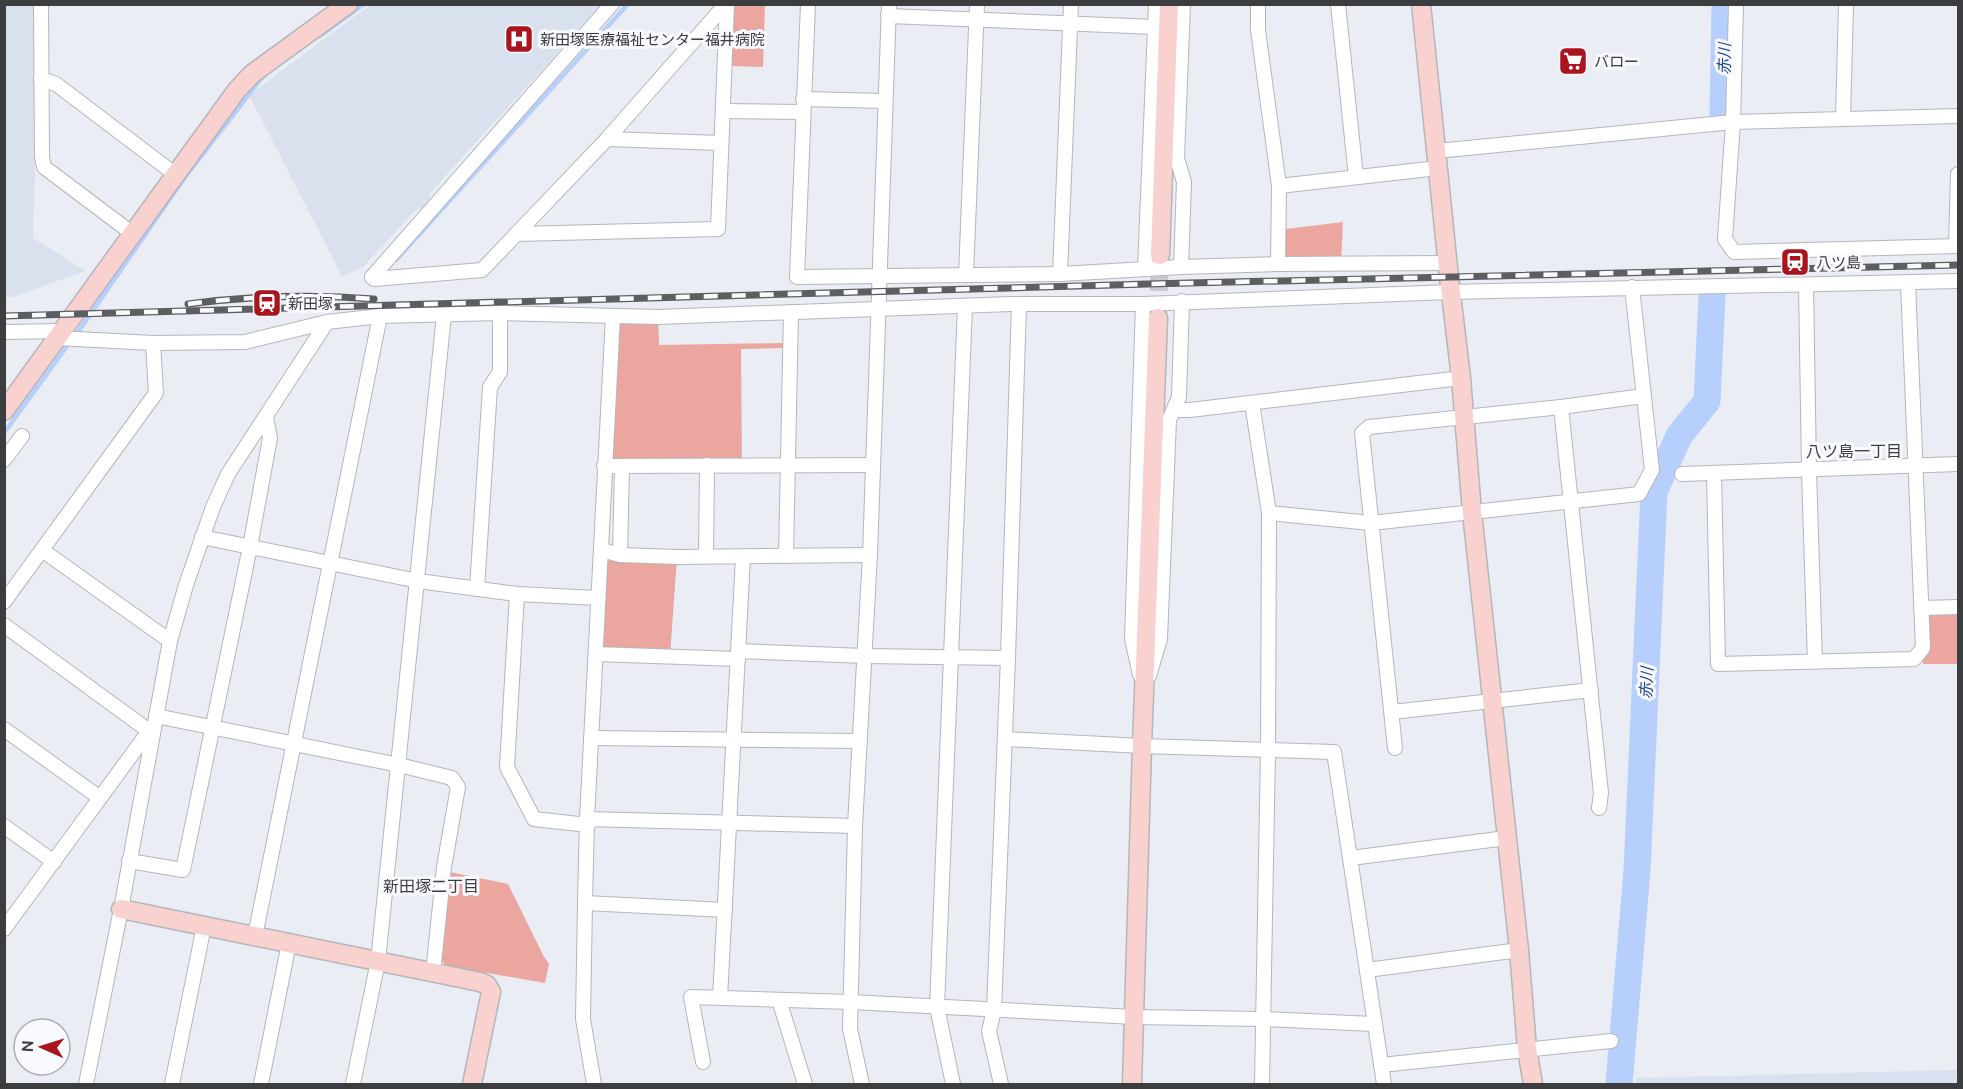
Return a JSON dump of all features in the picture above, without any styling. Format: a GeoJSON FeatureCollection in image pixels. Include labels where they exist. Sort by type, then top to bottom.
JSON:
{"type":"FeatureCollection","features":[{"type":"Feature","properties":{"kind":"street"},"geometry":{"type":"LineString","coordinates":[[41,4],[44,167],[133,234]]}},
{"type":"Feature","properties":{"kind":"street"},"geometry":{"type":"LineString","coordinates":[[4,411],[65,337],[133,234],[237,90],[252,74],[348,4]]}},
{"type":"Feature","properties":{"kind":"street"},"geometry":{"type":"LineString","coordinates":[[612,4],[372,277],[374,279],[482,270],[607,139],[727,4]]}},
{"type":"Feature","properties":{"kind":"street"},"geometry":{"type":"LineString","coordinates":[[516,234],[718,229],[727,4]]}},
{"type":"Feature","properties":{"kind":"street"},"geometry":{"type":"LineString","coordinates":[[808,4],[797,277],[1060,274],[1278,264],[1448,263]]}},
{"type":"Feature","properties":{"kind":"street"},"geometry":{"type":"LineString","coordinates":[[966,275],[977,4]]}},
{"type":"Feature","properties":{"kind":"street"},"geometry":{"type":"LineString","coordinates":[[1060,274],[1071,4]]}},
{"type":"Feature","properties":{"kind":"street"},"geometry":{"type":"LineString","coordinates":[[1145,269],[1156,4]]}},
{"type":"Feature","properties":{"kind":"street"},"geometry":{"type":"LineString","coordinates":[[1160,255],[1169,4]]}},
{"type":"Feature","properties":{"kind":"street"},"geometry":{"type":"LineString","coordinates":[[1181,267],[1184,182],[1177,158],[1183,4]]}},
{"type":"Feature","properties":{"kind":"street"},"geometry":{"type":"LineString","coordinates":[[1258,4],[1258,30],[1279,186],[1278,264]]}},
{"type":"Feature","properties":{"kind":"street"},"geometry":{"type":"LineString","coordinates":[[1338,4],[1356,177]]}},
{"type":"Feature","properties":{"kind":"street"},"geometry":{"type":"LineString","coordinates":[[1421,4],[1461,378],[1472,512],[1519,950],[1527,1049],[1533,1084]]}},
{"type":"Feature","properties":{"kind":"street"},"geometry":{"type":"LineString","coordinates":[[1736,4],[1733,122],[1725,239],[1734,252],[1957,246],[1959,174]]}},
{"type":"Feature","properties":{"kind":"street"},"geometry":{"type":"LineString","coordinates":[[1843,119],[1846,4]]}},
{"type":"Feature","properties":{"kind":"street"},"geometry":{"type":"LineString","coordinates":[[862,1084],[850,1029],[855,826],[866,656],[889,10],[976,19],[1155,27]]}},
{"type":"Feature","properties":{"kind":"street"},"geometry":{"type":"LineString","coordinates":[[41,79],[56,84],[176,175]]}},
{"type":"Feature","properties":{"kind":"street"},"geometry":{"type":"LineString","coordinates":[[723,111],[885,101]]}},
{"type":"Feature","properties":{"kind":"street"},"geometry":{"type":"LineString","coordinates":[[1279,186],[1356,177],[1437,159],[1733,122],[1959,116]]}},
{"type":"Feature","properties":{"kind":"street"},"geometry":{"type":"LineString","coordinates":[[607,139],[721,143]]}},
{"type":"Feature","properties":{"kind":"street"},"geometry":{"type":"LineString","coordinates":[[4,333],[153,344],[245,342],[327,322],[380,316],[500,313],[658,317],[1019,304],[1143,304],[1450,292],[1959,281]]}},
{"type":"Feature","properties":{"kind":"street"},"geometry":{"type":"LineString","coordinates":[[1714,473],[1719,664],[1914,659],[1923,648],[1908,283]]}},
{"type":"Feature","properties":{"kind":"street"},"geometry":{"type":"LineString","coordinates":[[1806,285],[1815,662]]}},
{"type":"Feature","properties":{"kind":"street"},"geometry":{"type":"LineString","coordinates":[[1269,513],[1371,523],[1639,494],[1652,470],[1632,287]]}},
{"type":"Feature","properties":{"kind":"street"},"geometry":{"type":"LineString","coordinates":[[1144,695],[1160,639],[1169,420],[1179,397],[1182,301]]}},
{"type":"Feature","properties":{"kind":"street"},"geometry":{"type":"LineString","coordinates":[[1001,1084],[989,1031],[994,1010],[1019,304]]}},
{"type":"Feature","properties":{"kind":"street"},"geometry":{"type":"LineString","coordinates":[[1143,304],[1132,639],[1144,695]]}},
{"type":"Feature","properties":{"kind":"street"},"geometry":{"type":"LineString","coordinates":[[953,1084],[937,1007],[965,306]]}},
{"type":"Feature","properties":{"kind":"street"},"geometry":{"type":"LineString","coordinates":[[786,556],[791,312]]}},
{"type":"Feature","properties":{"kind":"street"},"geometry":{"type":"LineString","coordinates":[[477,589],[490,387],[500,372],[500,313]]}},
{"type":"Feature","properties":{"kind":"street"},"geometry":{"type":"LineString","coordinates":[[353,1084],[378,961],[444,315]]}},
{"type":"Feature","properties":{"kind":"street"},"geometry":{"type":"LineString","coordinates":[[255,936],[380,316]]}},
{"type":"Feature","properties":{"kind":"street"},"geometry":{"type":"LineString","coordinates":[[594,1084],[583,1019],[585,903],[612,316]]}},
{"type":"Feature","properties":{"kind":"street"},"geometry":{"type":"LineString","coordinates":[[1132,1084],[1158,318]]}},
{"type":"Feature","properties":{"kind":"street"},"geometry":{"type":"LineString","coordinates":[[86,1084],[170,641],[202,537],[228,474],[327,322]]}},
{"type":"Feature","properties":{"kind":"street"},"geometry":{"type":"LineString","coordinates":[[4,602],[156,393],[153,344]]}},
{"type":"Feature","properties":{"kind":"street"},"geometry":{"type":"LineString","coordinates":[[1175,410],[1461,378]]}},
{"type":"Feature","properties":{"kind":"street"},"geometry":{"type":"LineString","coordinates":[[1395,748],[1362,433],[1369,428],[1643,396]]}},
{"type":"Feature","properties":{"kind":"street"},"geometry":{"type":"LineString","coordinates":[[1252,403],[1269,513],[1268,749],[1262,1084]]}},
{"type":"Feature","properties":{"kind":"street"},"geometry":{"type":"LineString","coordinates":[[1561,407],[1601,793],[1599,808]]}},
{"type":"Feature","properties":{"kind":"street"},"geometry":{"type":"LineString","coordinates":[[129,861],[183,870],[250,547],[270,438],[266,418]]}},
{"type":"Feature","properties":{"kind":"street"},"geometry":{"type":"LineString","coordinates":[[4,460],[22,436]]}},
{"type":"Feature","properties":{"kind":"street"},"geometry":{"type":"LineString","coordinates":[[1682,474],[1959,464]]}},
{"type":"Feature","properties":{"kind":"street"},"geometry":{"type":"LineString","coordinates":[[706,556],[707,465]]}},
{"type":"Feature","properties":{"kind":"street"},"geometry":{"type":"LineString","coordinates":[[604,466],[872,465]]}},
{"type":"Feature","properties":{"kind":"street"},"geometry":{"type":"LineString","coordinates":[[620,555],[622,467]]}},
{"type":"Feature","properties":{"kind":"street"},"geometry":{"type":"LineString","coordinates":[[202,537],[418,581],[517,594],[598,597]]}},
{"type":"Feature","properties":{"kind":"street"},"geometry":{"type":"LineString","coordinates":[[42,550],[170,641]]}},
{"type":"Feature","properties":{"kind":"street"},"geometry":{"type":"LineString","coordinates":[[602,550],[620,555],[743,557],[870,555]]}},
{"type":"Feature","properties":{"kind":"street"},"geometry":{"type":"LineString","coordinates":[[720,998],[743,557]]}},
{"type":"Feature","properties":{"kind":"street"},"geometry":{"type":"LineString","coordinates":[[517,594],[507,767],[534,819],[587,822],[855,826]]}},
{"type":"Feature","properties":{"kind":"street"},"geometry":{"type":"LineString","coordinates":[[1921,608],[1959,608]]}},
{"type":"Feature","properties":{"kind":"street"},"geometry":{"type":"LineString","coordinates":[[4,625],[153,724],[213,728],[399,765],[452,778],[458,787],[444,867],[433,973]]}},
{"type":"Feature","properties":{"kind":"street"},"geometry":{"type":"LineString","coordinates":[[596,654],[1008,658]]}},
{"type":"Feature","properties":{"kind":"street"},"geometry":{"type":"LineString","coordinates":[[1392,712],[1591,690]]}},
{"type":"Feature","properties":{"kind":"street"},"geometry":{"type":"LineString","coordinates":[[5,928],[153,724]]}},
{"type":"Feature","properties":{"kind":"street"},"geometry":{"type":"LineString","coordinates":[[4,729],[100,798]]}},
{"type":"Feature","properties":{"kind":"street"},"geometry":{"type":"LineString","coordinates":[[591,738],[860,741]]}},
{"type":"Feature","properties":{"kind":"street"},"geometry":{"type":"LineString","coordinates":[[1005,739],[1334,752],[1373,1024],[1384,1084]]}},
{"type":"Feature","properties":{"kind":"street"},"geometry":{"type":"LineString","coordinates":[[4,826],[54,862]]}},
{"type":"Feature","properties":{"kind":"street"},"geometry":{"type":"LineString","coordinates":[[1351,858],[1506,838]]}},
{"type":"Feature","properties":{"kind":"street"},"geometry":{"type":"LineString","coordinates":[[585,903],[725,910]]}},
{"type":"Feature","properties":{"kind":"street"},"geometry":{"type":"LineString","coordinates":[[121,909],[480,982],[488,986],[491,992],[472,1084]]}},
{"type":"Feature","properties":{"kind":"street"},"geometry":{"type":"LineString","coordinates":[[172,1084],[204,926]]}},
{"type":"Feature","properties":{"kind":"street"},"geometry":{"type":"LineString","coordinates":[[261,1084],[289,943]]}},
{"type":"Feature","properties":{"kind":"street"},"geometry":{"type":"LineString","coordinates":[[1367,970],[1519,950]]}},
{"type":"Feature","properties":{"kind":"street"},"geometry":{"type":"LineString","coordinates":[[703,1062],[691,996],[1134,1017],[1373,1024]]}},
{"type":"Feature","properties":{"kind":"street"},"geometry":{"type":"LineString","coordinates":[[779,1000],[805,1084]]}},
{"type":"Feature","properties":{"kind":"street"},"geometry":{"type":"LineString","coordinates":[[1381,1065],[1611,1041]]}},
{"type":"Feature","properties":{"kind":"shaded area"},"geometry":{"type":"Polygon","coordinates":[[[4,5],[33,5],[35,177],[33,238],[85,271],[13,297],[4,297],[4,5]]]}},
{"type":"Feature","properties":{"kind":"shaded area"},"geometry":{"type":"Polygon","coordinates":[[[370,5],[601,5],[429,194],[432,202],[414,212],[363,267],[342,276],[249,95],[370,5]]]}},
{"type":"Feature","properties":{"kind":"shaded area"},"geometry":{"type":"Polygon","coordinates":[[[734,5],[765,5],[763,67],[731,66],[734,5]]]}},
{"type":"Feature","properties":{"kind":"shaded area"},"geometry":{"type":"Polygon","coordinates":[[[1343,222],[1341,264],[1278,264],[1278,230],[1343,222]]]}},
{"type":"Feature","properties":{"kind":"shaded area"},"geometry":{"type":"Polygon","coordinates":[[[613,316],[658,317],[659,345],[786,343],[786,348],[741,349],[742,466],[604,466],[613,316]]]}},
{"type":"Feature","properties":{"kind":"shaded area"},"geometry":{"type":"Polygon","coordinates":[[[602,550],[677,557],[670,656],[596,654],[602,550]]]}},
{"type":"Feature","properties":{"kind":"shaded area"},"geometry":{"type":"Polygon","coordinates":[[[1921,609],[1958,609],[1958,664],[1923,664],[1921,609]]]}},
{"type":"Feature","properties":{"kind":"shaded area"},"geometry":{"type":"Polygon","coordinates":[[[450,872],[508,884],[549,964],[545,983],[447,966],[440,959],[450,872]]]}},
{"type":"Feature","properties":{"kind":"shaded area"},"geometry":{"type":"Polygon","coordinates":[[[1958,1070],[1958,1084],[1636,1084],[1637,1078],[1958,1070]]]}},
{"type":"Feature","properties":{"kind":"waterway"},"geometry":{"type":"LineString","coordinates":[[320,36],[364,4]]}},
{"type":"Feature","properties":{"kind":"waterway"},"geometry":{"type":"LineString","coordinates":[[396,260],[628,4]]}},
{"type":"Feature","properties":{"kind":"waterway","name":"赤川"},"geometry":{"type":"LineString","coordinates":[[1723,114],[1725,4]]}},
{"type":"Feature","properties":{"kind":"waterway"},"geometry":{"type":"LineString","coordinates":[[76,335],[185,177],[264,75]]}},
{"type":"Feature","properties":{"kind":"waterway","name":"赤川"},"geometry":{"type":"LineString","coordinates":[[1619,1084],[1637,871],[1654,492],[1679,436],[1707,401],[1712,296]]}},
{"type":"Feature","properties":{"kind":"waterway"},"geometry":{"type":"LineString","coordinates":[[4,433],[70,342]]}},
{"type":"Feature","properties":{"kind":"tunnel"},"geometry":{"type":"LineString","coordinates":[[1158,318],[1160,255]]}},
{"type":"Feature","properties":{"kind":"railway"},"geometry":{"type":"LineString","coordinates":[[4,316],[1148,284],[1958,265]]}},
{"type":"Feature","properties":{"kind":"railway"},"geometry":{"type":"LineString","coordinates":[[188,304],[281,297],[374,299]]}},
{"type":"Feature","properties":{"kind":"place","name":"新田塚医療福祉センター福井病院"},"geometry":{"type":"Point","coordinates":[519,39]}},
{"type":"Feature","properties":{"kind":"place","name":"バロー"},"geometry":{"type":"Point","coordinates":[1573,61]}},
{"type":"Feature","properties":{"kind":"place","name":"八ツ島"},"geometry":{"type":"Point","coordinates":[1795,262]}},
{"type":"Feature","properties":{"kind":"place","name":"新田塚"},"geometry":{"type":"Point","coordinates":[267,303]}},
{"type":"Feature","properties":{"kind":"district","name":"八ツ島一丁目"},"geometry":{"type":"Point","coordinates":[1854,451]}},
{"type":"Feature","properties":{"kind":"district","name":"新田塚二丁目"},"geometry":{"type":"Point","coordinates":[431,886]}}]}
